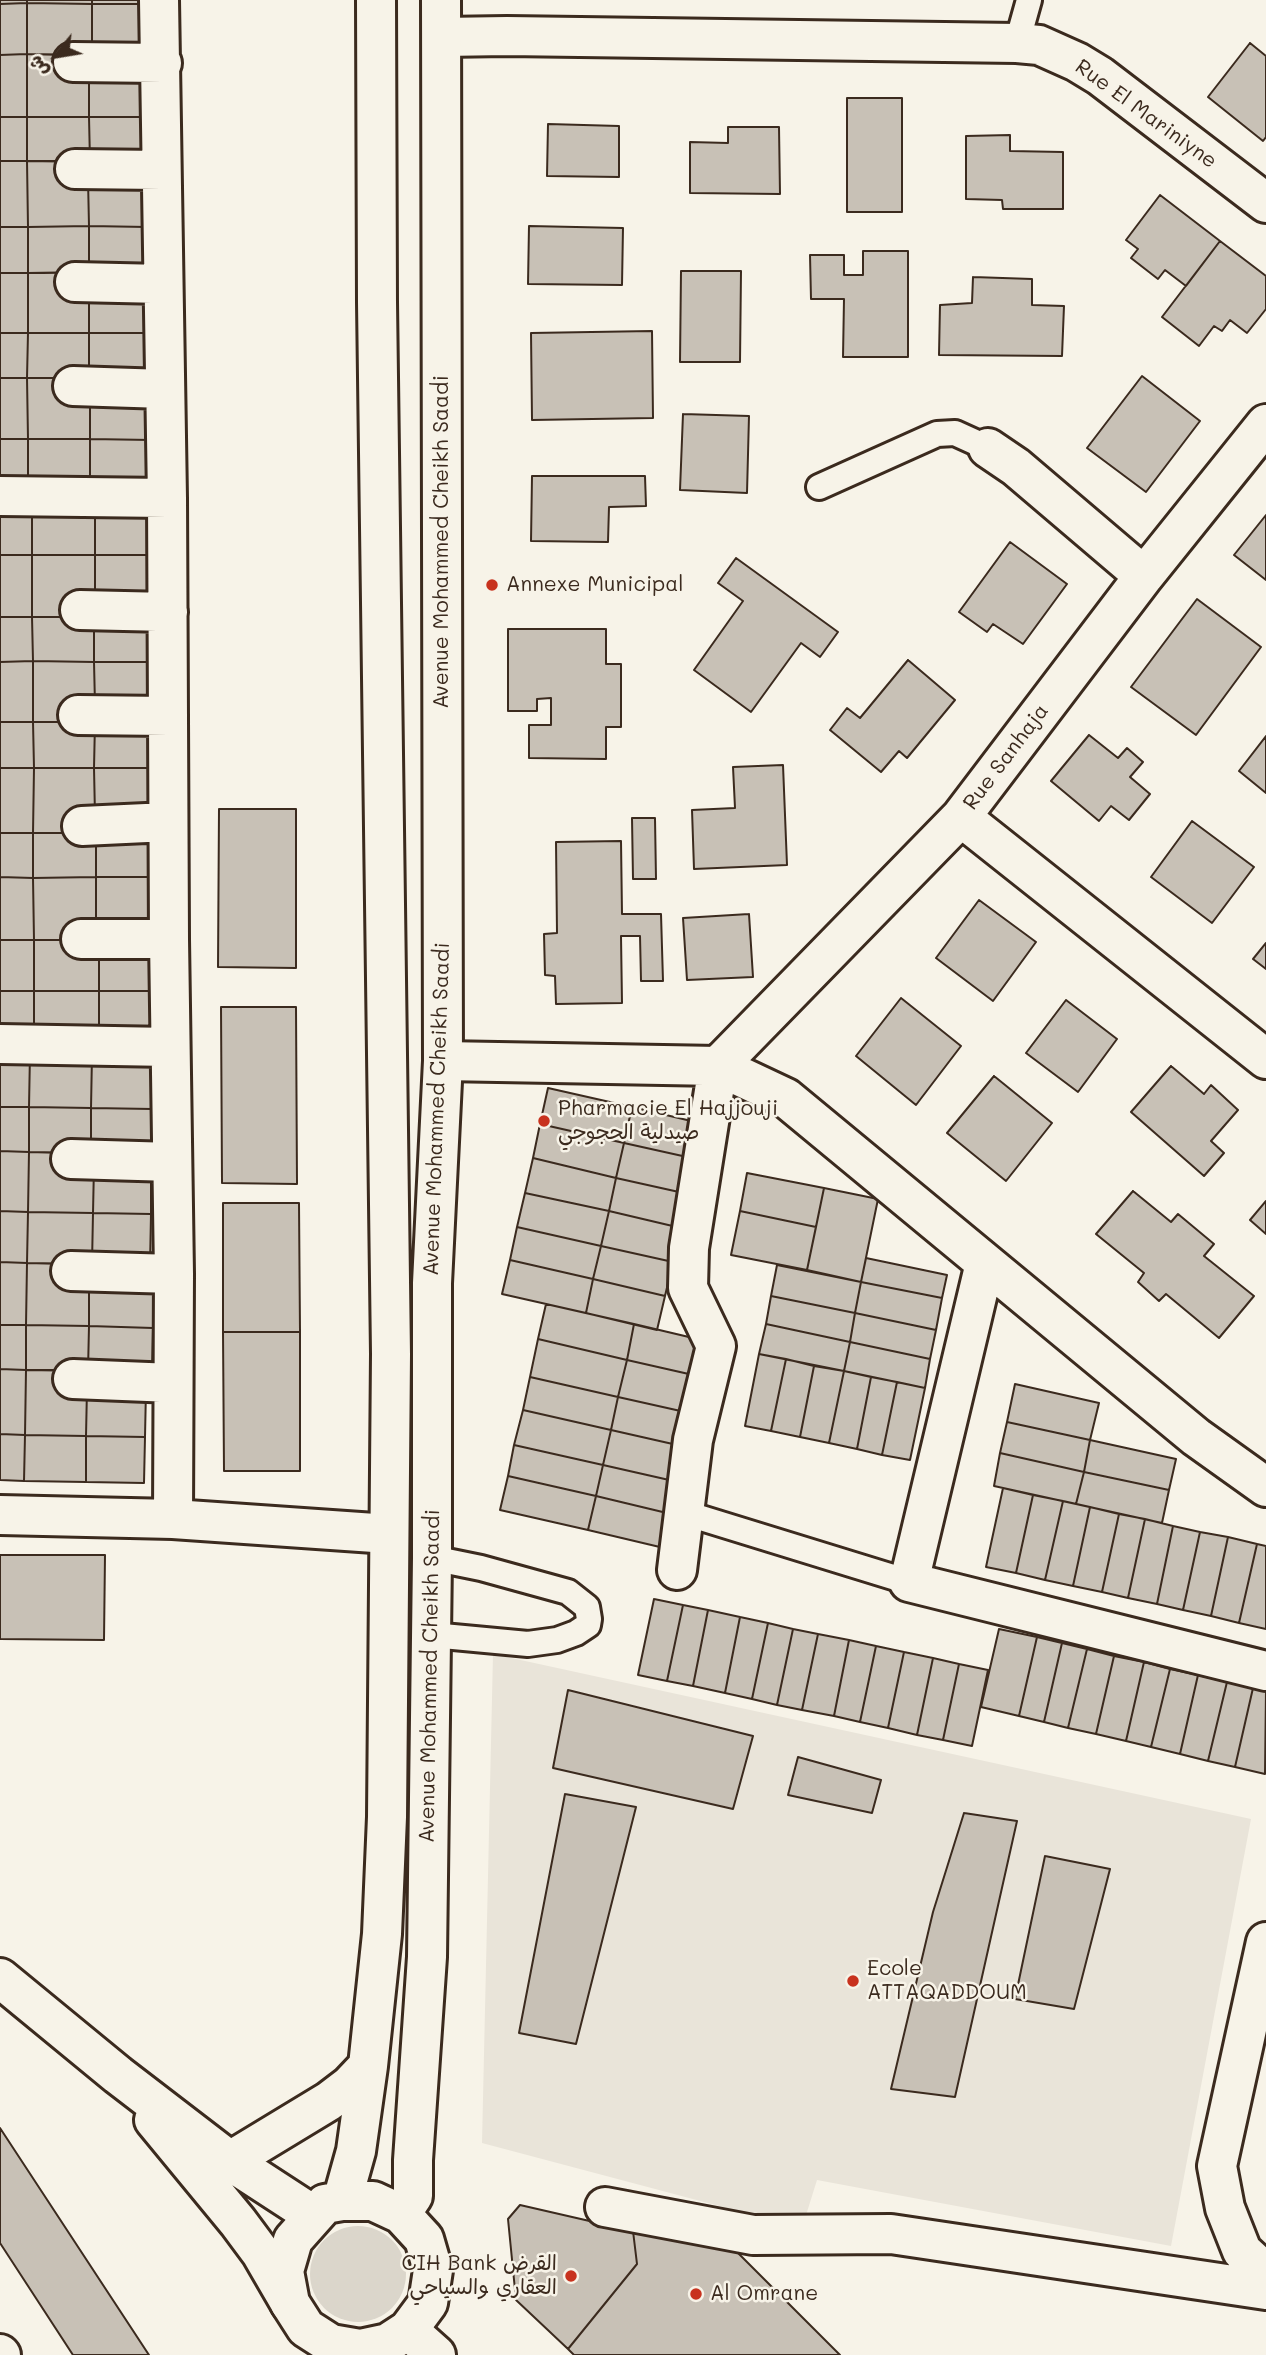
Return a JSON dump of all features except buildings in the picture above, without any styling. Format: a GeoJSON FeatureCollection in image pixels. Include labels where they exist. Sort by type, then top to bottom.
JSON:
{"type":"FeatureCollection","features":[{"type":"Feature","properties":{"kind":"street"},"geometry":{"type":"LineString","coordinates":[[159,0],[167,498],[174,1274],[173,1519]]}},
{"type":"Feature","properties":{"kind":"street","name":"Avenue Mohammed Cheikh Saadi"},"geometry":{"type":"LineString","coordinates":[[328,2208],[356,2151],[382,1934],[387,1817],[391,1354],[377,316],[376,0]]}},
{"type":"Feature","properties":{"kind":"street","name":"Avenue Mohammed Cheikh Saadi"},"geometry":{"type":"LineString","coordinates":[[401,2214],[413,2196],[413,2160],[428,1957],[432,1283],[443,1061],[442,19]]}},
{"type":"Feature","properties":{"kind":"street","name":"Rue El Mariniyne"},"geometry":{"type":"LineString","coordinates":[[442,19],[507,36],[1017,43],[1039,46],[1059,53],[1100,76],[1266,203]]}},
{"type":"Feature","properties":{"kind":"street"},"geometry":{"type":"LineString","coordinates":[[73,62],[162,63]]}},
{"type":"Feature","properties":{"kind":"street"},"geometry":{"type":"LineString","coordinates":[[75,169],[161,170]]}},
{"type":"Feature","properties":{"kind":"street"},"geometry":{"type":"LineString","coordinates":[[75,282],[163,284]]}},
{"type":"Feature","properties":{"kind":"street"},"geometry":{"type":"LineString","coordinates":[[73,386],[165,389]]}},
{"type":"Feature","properties":{"kind":"street","name":"Rue Sanhaja"},"geometry":{"type":"LineString","coordinates":[[719,1066],[961,817],[1144,576],[1266,424]]}},
{"type":"Feature","properties":{"kind":"street"},"geometry":{"type":"LineString","coordinates":[[988,448],[1016,467],[1144,576]]}},
{"type":"Feature","properties":{"kind":"street"},"geometry":{"type":"LineString","coordinates":[[0,496],[167,498]]}},
{"type":"Feature","properties":{"kind":"street"},"geometry":{"type":"LineString","coordinates":[[80,610],[168,612]]}},
{"type":"Feature","properties":{"kind":"street"},"geometry":{"type":"LineString","coordinates":[[78,715],[168,716]]}},
{"type":"Feature","properties":{"kind":"street"},"geometry":{"type":"LineString","coordinates":[[961,817],[1266,1059]]}},
{"type":"Feature","properties":{"kind":"street"},"geometry":{"type":"LineString","coordinates":[[82,826],[168,822]]}},
{"type":"Feature","properties":{"kind":"street"},"geometry":{"type":"LineString","coordinates":[[81,939],[169,939]]}},
{"type":"Feature","properties":{"kind":"street"},"geometry":{"type":"LineString","coordinates":[[0,1044],[170,1048]]}},
{"type":"Feature","properties":{"kind":"street"},"geometry":{"type":"LineString","coordinates":[[443,1061],[719,1066],[786,1098],[1196,1437],[1266,1487]]}},
{"type":"Feature","properties":{"kind":"street"},"geometry":{"type":"LineString","coordinates":[[677,1570],[693,1440],[716,1346],[688,1288],[689,1248],[719,1066]]}},
{"type":"Feature","properties":{"kind":"street"},"geometry":{"type":"LineString","coordinates":[[71,1159],[172,1162]]}},
{"type":"Feature","properties":{"kind":"street"},"geometry":{"type":"LineString","coordinates":[[985,1263],[909,1582],[1266,1671]]}},
{"type":"Feature","properties":{"kind":"street"},"geometry":{"type":"LineString","coordinates":[[71,1271],[174,1274]]}},
{"type":"Feature","properties":{"kind":"street"},"geometry":{"type":"LineString","coordinates":[[73,1380],[173,1382]]}},
{"type":"Feature","properties":{"kind":"street"},"geometry":{"type":"LineString","coordinates":[[0,1515],[173,1519],[389,1534]]}},
{"type":"Feature","properties":{"kind":"street"},"geometry":{"type":"LineString","coordinates":[[1266,1942],[1217,2166],[1225,2208],[1242,2251],[1266,2273]]}},
{"type":"Feature","properties":{"kind":"street"},"geometry":{"type":"LineString","coordinates":[[0,1979],[230,2161],[328,2208]]}},
{"type":"Feature","properties":{"kind":"street"},"geometry":{"type":"LineString","coordinates":[[230,2161],[329,2101],[350,2085],[368,2066]]}},
{"type":"Feature","properties":{"kind":"street"},"geometry":{"type":"LineString","coordinates":[[118,2075],[238,2222],[261,2253],[290,2303],[306,2328],[332,2349],[405,2346],[428,2303],[433,2270],[424,2239],[401,2214],[373,2201],[328,2208],[293,2239],[284,2272],[290,2303]]}},
{"type":"Feature","properties":{"kind":"street"},"geometry":{"type":"LineString","coordinates":[[605,2207],[753,2235],[891,2234],[1266,2290]]}},
{"type":"Feature","properties":{"kind":"lane"},"geometry":{"type":"LineString","coordinates":[[1017,43],[1029,0]]}},
{"type":"Feature","properties":{"kind":"lane"},"geometry":{"type":"LineString","coordinates":[[819,487],[937,434],[955,433],[988,448]]}},
{"type":"Feature","properties":{"kind":"lane"},"geometry":{"type":"LineString","coordinates":[[685,1513],[909,1582]]}},
{"type":"Feature","properties":{"kind":"lane"},"geometry":{"type":"LineString","coordinates":[[432,1559],[481,1568],[568,1592],[587,1607],[589,1619],[588,1625],[576,1633],[557,1640],[528,1644],[432,1635]]}},
{"type":"Feature","properties":{"kind":"shaded area","name":"Ecole ATTAQADDOUM"},"geometry":{"type":"Polygon","coordinates":[[[493,1654],[1251,1819],[1171,2246],[817,2180],[802,2228],[482,2143],[493,1654]]]}},
{"type":"Feature","properties":{"kind":"shaded area"},"geometry":{"type":"Polygon","coordinates":[[[349,2226],[367,2226],[385,2234],[398,2247],[406,2265],[403,2293],[385,2314],[367,2322],[349,2322],[331,2314],[318,2301],[310,2283],[310,2265],[318,2247],[331,2234],[349,2226]]]}},
{"type":"Feature","properties":{"kind":"place","name":"Annexe Municipal"},"geometry":{"type":"Point","coordinates":[492,585]}},
{"type":"Feature","properties":{"kind":"place","name":"Pharmacie El Hajjouji صيدلية الحجوجي"},"geometry":{"type":"Point","coordinates":[544,1121]}},
{"type":"Feature","properties":{"kind":"place","name":"Ecole ATTAQADDOUM"},"geometry":{"type":"Point","coordinates":[853,1981]}},
{"type":"Feature","properties":{"kind":"place","name":"CIH Bank القرض العقاري والسياحي"},"geometry":{"type":"Point","coordinates":[571,2276]}},
{"type":"Feature","properties":{"kind":"place","name":"Al Omrane"},"geometry":{"type":"Point","coordinates":[696,2294]}}]}
